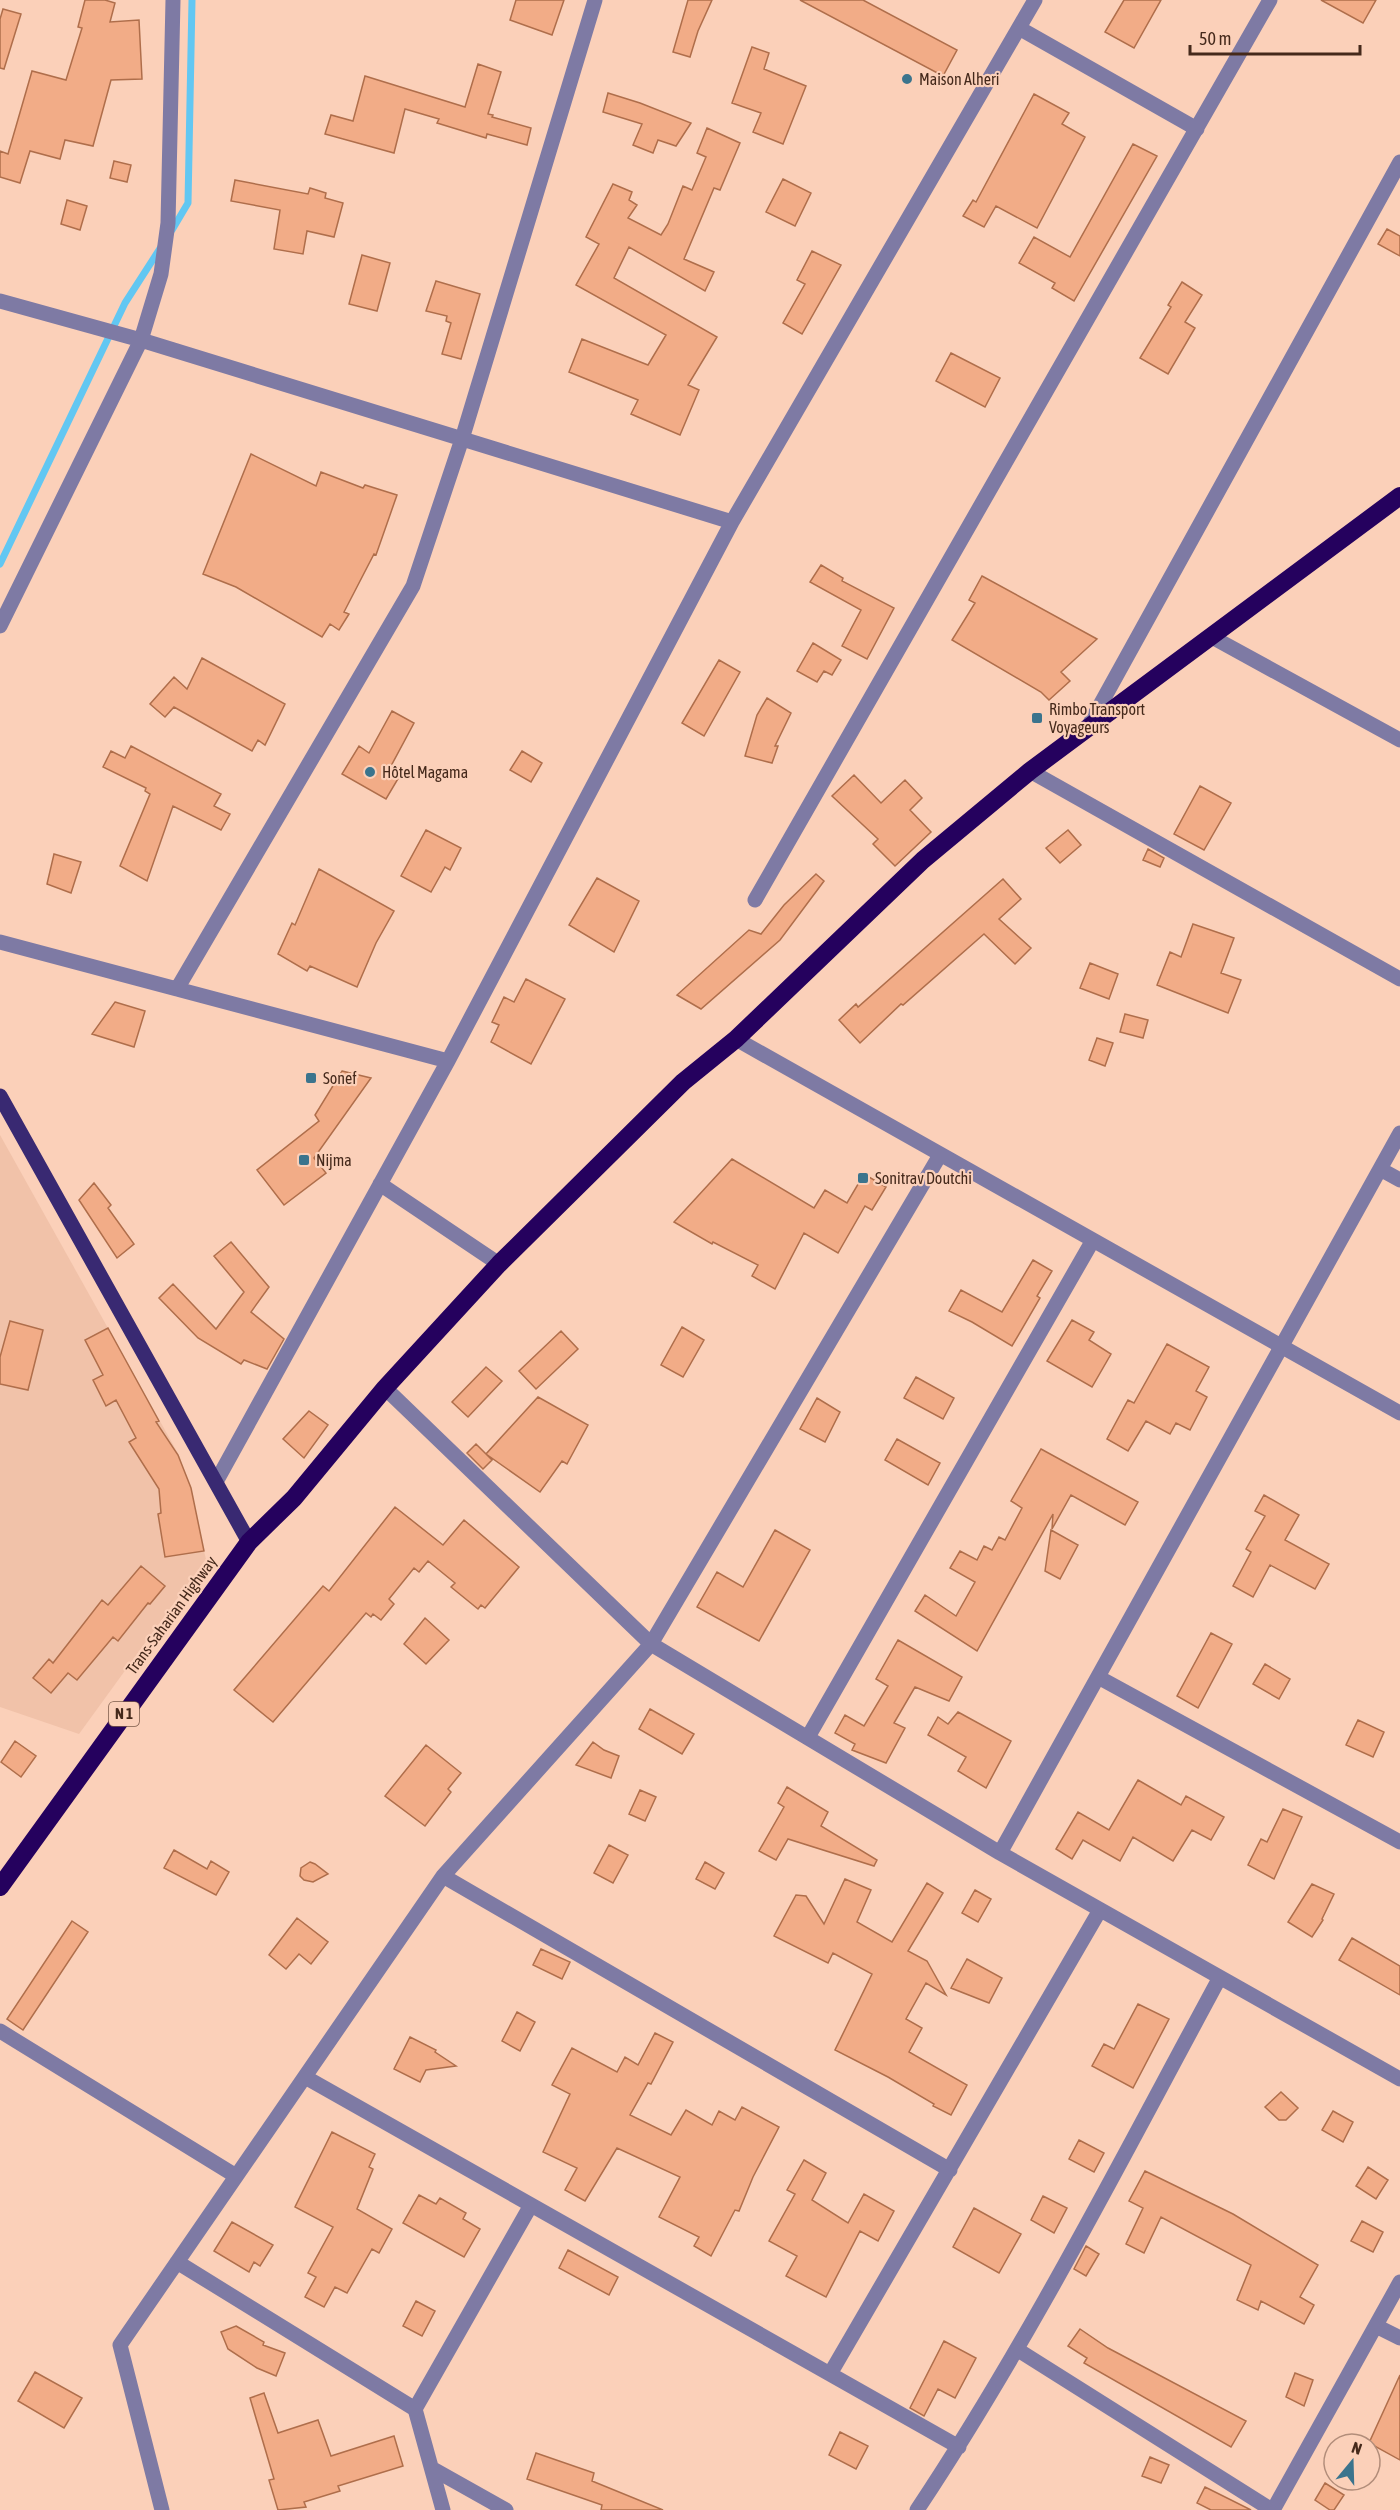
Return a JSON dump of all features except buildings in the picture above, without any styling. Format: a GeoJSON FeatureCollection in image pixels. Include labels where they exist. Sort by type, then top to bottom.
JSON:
{"type":"FeatureCollection","features":[{"type":"Feature","properties":{"kind":"highway","name":"Trans-Saharian Highway"},"geometry":{"type":"LineString","coordinates":[[0,1887],[249,1542],[294,1498],[385,1388],[499,1264],[683,1082],[736,1039],[923,860],[1030,771],[1400,496]]}},
{"type":"Feature","properties":{"kind":"main road"},"geometry":{"type":"LineString","coordinates":[[0,1096],[249,1542]]}},
{"type":"Feature","properties":{"kind":"street"},"geometry":{"type":"LineString","coordinates":[[0,626],[141,340],[161,274],[168,223],[173,0]]}},
{"type":"Feature","properties":{"kind":"street"},"geometry":{"type":"LineString","coordinates":[[177,989],[413,586],[462,439],[595,0]]}},
{"type":"Feature","properties":{"kind":"street"},"geometry":{"type":"LineString","coordinates":[[216,1482],[448,1061],[732,522],[1035,0]]}},
{"type":"Feature","properties":{"kind":"street"},"geometry":{"type":"LineString","coordinates":[[755,900],[1270,0]]}},
{"type":"Feature","properties":{"kind":"street"},"geometry":{"type":"LineString","coordinates":[[1019,28],[1197,129]]}},
{"type":"Feature","properties":{"kind":"street"},"geometry":{"type":"LineString","coordinates":[[1088,729],[1400,162]]}},
{"type":"Feature","properties":{"kind":"street"},"geometry":{"type":"LineString","coordinates":[[0,301],[141,340],[732,522]]}},
{"type":"Feature","properties":{"kind":"street"},"geometry":{"type":"LineString","coordinates":[[1212,637],[1400,740]]}},
{"type":"Feature","properties":{"kind":"street"},"geometry":{"type":"LineString","coordinates":[[1030,771],[1400,979]]}},
{"type":"Feature","properties":{"kind":"street"},"geometry":{"type":"LineString","coordinates":[[0,942],[448,1061]]}},
{"type":"Feature","properties":{"kind":"street"},"geometry":{"type":"LineString","coordinates":[[736,1039],[1400,1413]]}},
{"type":"Feature","properties":{"kind":"street"},"geometry":{"type":"LineString","coordinates":[[1000,1853],[1400,1133]]}},
{"type":"Feature","properties":{"kind":"street"},"geometry":{"type":"LineString","coordinates":[[162,2510],[120,2345],[443,1876],[651,1644],[940,1155]]}},
{"type":"Feature","properties":{"kind":"street"},"geometry":{"type":"LineString","coordinates":[[1380,1169],[1400,1180]]}},
{"type":"Feature","properties":{"kind":"street"},"geometry":{"type":"LineString","coordinates":[[380,1184],[499,1264]]}},
{"type":"Feature","properties":{"kind":"street"},"geometry":{"type":"LineString","coordinates":[[808,1737],[1093,1240]]}},
{"type":"Feature","properties":{"kind":"street"},"geometry":{"type":"LineString","coordinates":[[385,1388],[651,1644],[1000,1853],[1219,1979],[1400,2079]]}},
{"type":"Feature","properties":{"kind":"street"},"geometry":{"type":"LineString","coordinates":[[1098,1677],[1400,1842]]}},
{"type":"Feature","properties":{"kind":"street"},"geometry":{"type":"LineString","coordinates":[[443,1876],[951,2169]]}},
{"type":"Feature","properties":{"kind":"street"},"geometry":{"type":"LineString","coordinates":[[830,2374],[1100,1910]]}},
{"type":"Feature","properties":{"kind":"street"},"geometry":{"type":"LineString","coordinates":[[917,2510],[959,2448],[1018,2350],[1219,1979]]}},
{"type":"Feature","properties":{"kind":"street"},"geometry":{"type":"LineString","coordinates":[[0,2031],[236,2176]]}},
{"type":"Feature","properties":{"kind":"street"},"geometry":{"type":"LineString","coordinates":[[305,2076],[959,2448]]}},
{"type":"Feature","properties":{"kind":"street"},"geometry":{"type":"LineString","coordinates":[[415,2409],[531,2205]]}},
{"type":"Feature","properties":{"kind":"street"},"geometry":{"type":"LineString","coordinates":[[177,2262],[415,2409],[443,2510]]}},
{"type":"Feature","properties":{"kind":"street"},"geometry":{"type":"LineString","coordinates":[[1018,2350],[1273,2510],[1400,2282]]}},
{"type":"Feature","properties":{"kind":"street"},"geometry":{"type":"LineString","coordinates":[[1376,2326],[1400,2338]]}},
{"type":"Feature","properties":{"kind":"street"},"geometry":{"type":"LineString","coordinates":[[433,2469],[506,2510]]}},
{"type":"Feature","properties":{"kind":"shaded area"},"geometry":{"type":"Polygon","coordinates":[[[0,1135],[180,1457],[206,1559],[79,1734],[0,1707],[0,1135]]]}},
{"type":"Feature","properties":{"kind":"waterway"},"geometry":{"type":"LineString","coordinates":[[172,230],[188,203],[192,0]]}},
{"type":"Feature","properties":{"kind":"waterway"},"geometry":{"type":"LineString","coordinates":[[0,564],[125,303],[161,247]]}},
{"type":"Feature","properties":{"kind":"place","name":"Maison Alheri"},"geometry":{"type":"Point","coordinates":[907,79]}},
{"type":"Feature","properties":{"kind":"place","name":"Rimbo Transport Voyageurs"},"geometry":{"type":"Point","coordinates":[1037,718]}},
{"type":"Feature","properties":{"kind":"place","name":"Hôtel Magama"},"geometry":{"type":"Point","coordinates":[370,772]}},
{"type":"Feature","properties":{"kind":"place","name":"Sonef"},"geometry":{"type":"Point","coordinates":[311,1078]}},
{"type":"Feature","properties":{"kind":"place","name":"Nijma"},"geometry":{"type":"Point","coordinates":[304,1160]}},
{"type":"Feature","properties":{"kind":"place","name":"Sonitrav Doutchi"},"geometry":{"type":"Point","coordinates":[863,1178]}}]}
